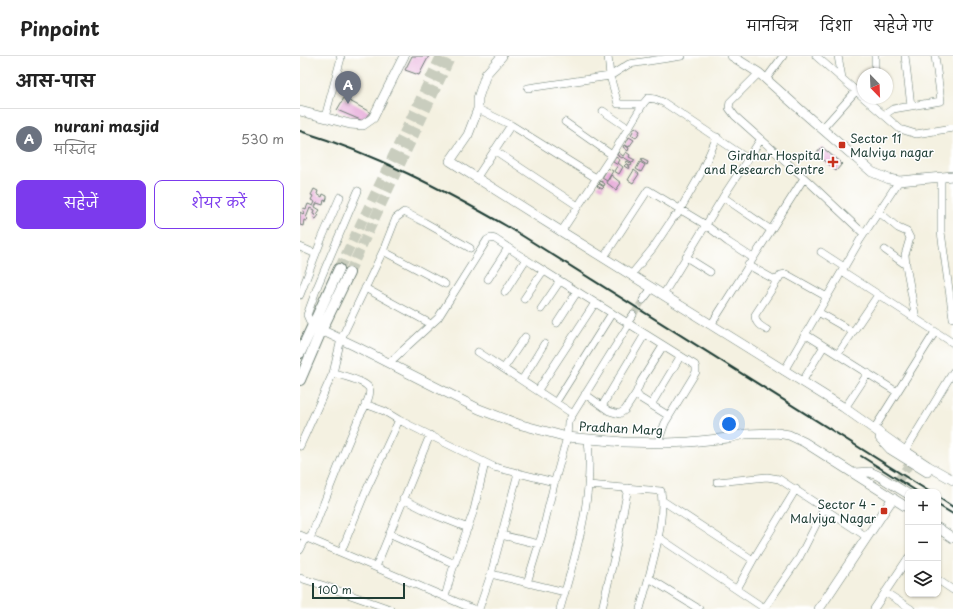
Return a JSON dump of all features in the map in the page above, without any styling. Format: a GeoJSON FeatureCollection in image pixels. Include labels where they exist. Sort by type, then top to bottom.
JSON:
{"type":"FeatureCollection","features":[{"type":"Feature","properties":{"kind":"main road"},"geometry":{"type":"LineString","coordinates":[[300,353],[339,269]]}},
{"type":"Feature","properties":{"kind":"main road"},"geometry":{"type":"LineString","coordinates":[[300,380],[321,331],[349,273]]}},
{"type":"Feature","properties":{"kind":"street"},"geometry":{"type":"LineString","coordinates":[[300,111],[350,124],[363,125],[373,118],[404,56]]}},
{"type":"Feature","properties":{"kind":"street"},"geometry":{"type":"LineString","coordinates":[[502,56],[486,74],[478,98],[478,109],[468,135],[450,161],[561,232],[604,257],[845,408],[904,451],[953,480]]}},
{"type":"Feature","properties":{"kind":"street"},"geometry":{"type":"LineString","coordinates":[[608,56],[610,76],[618,104],[643,104]]}},
{"type":"Feature","properties":{"kind":"street"},"geometry":{"type":"LineString","coordinates":[[528,88],[610,76],[629,64],[682,56]]}},
{"type":"Feature","properties":{"kind":"street"},"geometry":{"type":"LineString","coordinates":[[732,56],[762,76],[872,172],[889,179],[899,181],[953,176]]}},
{"type":"Feature","properties":{"kind":"street"},"geometry":{"type":"LineString","coordinates":[[783,56],[762,76],[730,102],[729,108],[735,116],[864,234]]}},
{"type":"Feature","properties":{"kind":"street"},"geometry":{"type":"LineString","coordinates":[[816,56],[856,91],[822,129]]}},
{"type":"Feature","properties":{"kind":"street"},"geometry":{"type":"LineString","coordinates":[[838,56],[842,78]]}},
{"type":"Feature","properties":{"kind":"street"},"geometry":{"type":"LineString","coordinates":[[875,56],[875,68]]}},
{"type":"Feature","properties":{"kind":"street"},"geometry":{"type":"LineString","coordinates":[[906,56],[911,106]]}},
{"type":"Feature","properties":{"kind":"street"},"geometry":{"type":"LineString","coordinates":[[884,115],[893,109],[941,101],[935,56]]}},
{"type":"Feature","properties":{"kind":"street"},"geometry":{"type":"LineString","coordinates":[[325,117],[343,57]]}},
{"type":"Feature","properties":{"kind":"street"},"geometry":{"type":"LineString","coordinates":[[561,232],[648,98],[663,102],[748,159]]}},
{"type":"Feature","properties":{"kind":"street"},"geometry":{"type":"LineString","coordinates":[[872,104],[900,129],[916,134],[953,128]]}},
{"type":"Feature","properties":{"kind":"street"},"geometry":{"type":"LineString","coordinates":[[478,109],[511,125],[596,178]]}},
{"type":"Feature","properties":{"kind":"street"},"geometry":{"type":"LineString","coordinates":[[604,112],[628,128]]}},
{"type":"Feature","properties":{"kind":"street"},"geometry":{"type":"LineString","coordinates":[[565,122],[612,155]]}},
{"type":"Feature","properties":{"kind":"street"},"geometry":{"type":"LineString","coordinates":[[477,178],[511,125]]}},
{"type":"Feature","properties":{"kind":"street"},"geometry":{"type":"LineString","coordinates":[[631,275],[653,248],[679,209],[700,175],[717,138]]}},
{"type":"Feature","properties":{"kind":"street"},"geometry":{"type":"LineString","coordinates":[[663,295],[723,197],[761,139]]}},
{"type":"Feature","properties":{"kind":"street"},"geometry":{"type":"LineString","coordinates":[[494,150],[578,206]]}},
{"type":"Feature","properties":{"kind":"street"},"geometry":{"type":"LineString","coordinates":[[711,325],[804,178]]}},
{"type":"Feature","properties":{"kind":"street"},"geometry":{"type":"LineString","coordinates":[[941,178],[941,232],[949,266],[953,318]]}},
{"type":"Feature","properties":{"kind":"street"},"geometry":{"type":"LineString","coordinates":[[784,371],[864,234],[899,181]]}},
{"type":"Feature","properties":{"kind":"street"},"geometry":{"type":"LineString","coordinates":[[604,257],[648,190],[706,225],[728,242],[753,258]]}},
{"type":"Feature","properties":{"kind":"street"},"geometry":{"type":"LineString","coordinates":[[312,326],[306,315],[358,191]]}},
{"type":"Feature","properties":{"kind":"street"},"geometry":{"type":"LineString","coordinates":[[300,295],[340,197]]}},
{"type":"Feature","properties":{"kind":"street"},"geometry":{"type":"LineString","coordinates":[[723,197],[771,230]]}},
{"type":"Feature","properties":{"kind":"street"},"geometry":{"type":"LineString","coordinates":[[300,446],[333,373],[341,339],[383,251],[396,218],[404,212],[470,248]]}},
{"type":"Feature","properties":{"kind":"street"},"geometry":{"type":"LineString","coordinates":[[879,212],[898,228],[907,232],[910,238],[905,255],[916,319]]}},
{"type":"Feature","properties":{"kind":"street"},"geometry":{"type":"LineString","coordinates":[[389,363],[438,318],[487,240],[491,238],[495,239],[526,260],[695,365],[696,372],[665,423],[658,442]]}},
{"type":"Feature","properties":{"kind":"street"},"geometry":{"type":"LineString","coordinates":[[300,246],[316,254]]}},
{"type":"Feature","properties":{"kind":"street"},"geometry":{"type":"LineString","coordinates":[[488,279],[508,248]]}},
{"type":"Feature","properties":{"kind":"street"},"geometry":{"type":"LineString","coordinates":[[885,250],[906,265]]}},
{"type":"Feature","properties":{"kind":"street"},"geometry":{"type":"LineString","coordinates":[[383,251],[445,284]]}},
{"type":"Feature","properties":{"kind":"street"},"geometry":{"type":"LineString","coordinates":[[821,252],[878,295],[953,343]]}},
{"type":"Feature","properties":{"kind":"street"},"geometry":{"type":"LineString","coordinates":[[686,257],[710,272]]}},
{"type":"Feature","properties":{"kind":"street"},"geometry":{"type":"LineString","coordinates":[[505,292],[526,260]]}},
{"type":"Feature","properties":{"kind":"street"},"geometry":{"type":"LineString","coordinates":[[748,265],[777,281]]}},
{"type":"Feature","properties":{"kind":"street"},"geometry":{"type":"LineString","coordinates":[[524,299],[543,270]]}},
{"type":"Feature","properties":{"kind":"street"},"geometry":{"type":"LineString","coordinates":[[767,330],[758,325],[754,315],[781,275],[786,274],[827,297]]}},
{"type":"Feature","properties":{"kind":"street"},"geometry":{"type":"LineString","coordinates":[[306,279],[318,284]]}},
{"type":"Feature","properties":{"kind":"street"},"geometry":{"type":"LineString","coordinates":[[541,310],[560,281]]}},
{"type":"Feature","properties":{"kind":"street"},"geometry":{"type":"LineString","coordinates":[[365,288],[431,324]]}},
{"type":"Feature","properties":{"kind":"street"},"geometry":{"type":"LineString","coordinates":[[643,300],[652,288]]}},
{"type":"Feature","properties":{"kind":"street"},"geometry":{"type":"LineString","coordinates":[[557,323],[577,292]]}},
{"type":"Feature","properties":{"kind":"street"},"geometry":{"type":"LineString","coordinates":[[838,354],[878,295]]}},
{"type":"Feature","properties":{"kind":"street"},"geometry":{"type":"LineString","coordinates":[[538,390],[595,303]]}},
{"type":"Feature","properties":{"kind":"street"},"geometry":{"type":"LineString","coordinates":[[818,312],[853,332]]}},
{"type":"Feature","properties":{"kind":"street"},"geometry":{"type":"LineString","coordinates":[[556,402],[612,313]]}},
{"type":"Feature","properties":{"kind":"street"},"geometry":{"type":"LineString","coordinates":[[527,583],[539,544],[567,437],[568,422],[633,315]]}},
{"type":"Feature","properties":{"kind":"street","name":"Pradhan Marg"},"geometry":{"type":"LineString","coordinates":[[312,326],[341,339],[479,409],[518,424],[567,437],[623,442],[689,442],[728,438],[745,434],[778,432],[789,435],[804,442],[905,506]]}},
{"type":"Feature","properties":{"kind":"street"},"geometry":{"type":"LineString","coordinates":[[876,431],[897,392],[935,332]]}},
{"type":"Feature","properties":{"kind":"street"},"geometry":{"type":"LineString","coordinates":[[602,406],[645,334]]}},
{"type":"Feature","properties":{"kind":"street"},"geometry":{"type":"LineString","coordinates":[[806,334],[897,392]]}},
{"type":"Feature","properties":{"kind":"street"},"geometry":{"type":"LineString","coordinates":[[504,368],[525,336]]}},
{"type":"Feature","properties":{"kind":"street"},"geometry":{"type":"LineString","coordinates":[[522,380],[544,344]]}},
{"type":"Feature","properties":{"kind":"street"},"geometry":{"type":"LineString","coordinates":[[585,394],[609,411],[619,414],[625,410],[663,346]]}},
{"type":"Feature","properties":{"kind":"street"},"geometry":{"type":"LineString","coordinates":[[802,382],[824,346]]}},
{"type":"Feature","properties":{"kind":"street"},"geometry":{"type":"LineString","coordinates":[[478,352],[573,414]]}},
{"type":"Feature","properties":{"kind":"street"},"geometry":{"type":"LineString","coordinates":[[651,405],[680,357]]}},
{"type":"Feature","properties":{"kind":"street"},"geometry":{"type":"LineString","coordinates":[[904,451],[953,372]]}},
{"type":"Feature","properties":{"kind":"street"},"geometry":{"type":"LineString","coordinates":[[300,550],[365,404],[370,397],[368,387],[363,383],[333,373]]}},
{"type":"Feature","properties":{"kind":"street"},"geometry":{"type":"LineString","coordinates":[[845,408],[868,373]]}},
{"type":"Feature","properties":{"kind":"street"},"geometry":{"type":"LineString","coordinates":[[946,384],[953,388]]}},
{"type":"Feature","properties":{"kind":"street"},"geometry":{"type":"LineString","coordinates":[[636,393],[640,398],[669,416]]}},
{"type":"Feature","properties":{"kind":"street"},"geometry":{"type":"LineString","coordinates":[[365,404],[384,411],[399,420],[494,467],[554,482]]}},
{"type":"Feature","properties":{"kind":"street"},"geometry":{"type":"LineString","coordinates":[[341,552],[365,493],[399,420]]}},
{"type":"Feature","properties":{"kind":"street"},"geometry":{"type":"LineString","coordinates":[[876,431],[880,439],[909,464],[953,487]]}},
{"type":"Feature","properties":{"kind":"street"},"geometry":{"type":"LineString","coordinates":[[376,567],[430,435]]}},
{"type":"Feature","properties":{"kind":"street"},"geometry":{"type":"LineString","coordinates":[[560,609],[580,540],[586,505],[590,453],[588,439]]}},
{"type":"Feature","properties":{"kind":"street"},"geometry":{"type":"LineString","coordinates":[[445,597],[474,510],[485,463]]}},
{"type":"Feature","properties":{"kind":"street"},"geometry":{"type":"LineString","coordinates":[[854,473],[870,472],[896,484],[905,492]]}},
{"type":"Feature","properties":{"kind":"street"},"geometry":{"type":"LineString","coordinates":[[479,609],[491,574],[513,497],[518,473]]}},
{"type":"Feature","properties":{"kind":"street"},"geometry":{"type":"LineString","coordinates":[[717,482],[767,476],[779,478],[867,537]]}},
{"type":"Feature","properties":{"kind":"street"},"geometry":{"type":"LineString","coordinates":[[588,485],[661,491],[662,502],[658,537],[649,578],[640,609]]}},
{"type":"Feature","properties":{"kind":"street"},"geometry":{"type":"LineString","coordinates":[[602,609],[628,488]]}},
{"type":"Feature","properties":{"kind":"street"},"geometry":{"type":"LineString","coordinates":[[737,589],[796,489]]}},
{"type":"Feature","properties":{"kind":"street"},"geometry":{"type":"LineString","coordinates":[[819,609],[893,498]]}},
{"type":"Feature","properties":{"kind":"street"},"geometry":{"type":"LineString","coordinates":[[403,499],[435,515],[468,528]]}},
{"type":"Feature","properties":{"kind":"street"},"geometry":{"type":"LineString","coordinates":[[662,502],[753,560]]}},
{"type":"Feature","properties":{"kind":"street"},"geometry":{"type":"LineString","coordinates":[[658,537],[764,608],[799,558],[824,509]]}},
{"type":"Feature","properties":{"kind":"street"},"geometry":{"type":"LineString","coordinates":[[941,530],[953,538]]}},
{"type":"Feature","properties":{"kind":"street"},"geometry":{"type":"LineString","coordinates":[[389,534],[455,564]]}},
{"type":"Feature","properties":{"kind":"street"},"geometry":{"type":"LineString","coordinates":[[502,535],[539,544]]}},
{"type":"Feature","properties":{"kind":"street"},"geometry":{"type":"LineString","coordinates":[[305,537],[473,609]]}},
{"type":"Feature","properties":{"kind":"street"},"geometry":{"type":"LineString","coordinates":[[874,609],[906,561]]}},
{"type":"Feature","properties":{"kind":"street"},"geometry":{"type":"LineString","coordinates":[[491,574],[565,592]]}},
{"type":"Feature","properties":{"kind":"street"},"geometry":{"type":"LineString","coordinates":[[300,578],[390,609]]}},
{"type":"Feature","properties":{"kind":"street"},"geometry":{"type":"LineString","coordinates":[[649,578],[699,609]]}},
{"type":"Feature","properties":{"kind":"street"},"geometry":{"type":"LineString","coordinates":[[941,582],[953,590]]}},
{"type":"Feature","properties":{"kind":"street"},"geometry":{"type":"LineString","coordinates":[[885,592],[911,609]]}},
{"type":"Feature","properties":{"kind":"building"},"geometry":{"type":"Polygon","coordinates":[[[412,56],[429,56],[419,75],[405,70],[412,56]]]}},
{"type":"Feature","properties":{"kind":"building"},"geometry":{"type":"Polygon","coordinates":[[[344,98],[370,112],[363,121],[337,110],[344,98]]]}},
{"type":"Feature","properties":{"kind":"building"},"geometry":{"type":"Polygon","coordinates":[[[635,127],[640,131],[636,138],[631,135],[635,127]]]}},
{"type":"Feature","properties":{"kind":"building"},"geometry":{"type":"Polygon","coordinates":[[[629,137],[634,140],[629,147],[625,145],[629,137]]]}},
{"type":"Feature","properties":{"kind":"building"},"geometry":{"type":"Polygon","coordinates":[[[624,145],[629,148],[628,151],[623,147],[624,145]]]}},
{"type":"Feature","properties":{"kind":"building"},"geometry":{"type":"Polygon","coordinates":[[[822,147],[842,164],[836,171],[816,154],[822,147]]]}},
{"type":"Feature","properties":{"kind":"building"},"geometry":{"type":"Polygon","coordinates":[[[618,152],[623,156],[626,152],[630,155],[629,157],[635,160],[633,163],[623,157],[622,158],[617,155],[618,152]]]}},
{"type":"Feature","properties":{"kind":"building"},"geometry":{"type":"Polygon","coordinates":[[[616,157],[620,160],[618,163],[623,167],[619,174],[614,171],[618,165],[613,162],[616,157]]]}},
{"type":"Feature","properties":{"kind":"building"},"geometry":{"type":"Polygon","coordinates":[[[642,159],[648,162],[647,165],[641,161],[642,159]]]}},
{"type":"Feature","properties":{"kind":"building"},"geometry":{"type":"Polygon","coordinates":[[[627,161],[632,164],[631,166],[626,163],[627,161]]]}},
{"type":"Feature","properties":{"kind":"building"},"geometry":{"type":"Polygon","coordinates":[[[640,162],[645,165],[641,172],[636,169],[640,162]]]}},
{"type":"Feature","properties":{"kind":"building"},"geometry":{"type":"Polygon","coordinates":[[[626,164],[630,167],[629,169],[624,166],[626,164]]]}},
{"type":"Feature","properties":{"kind":"building"},"geometry":{"type":"Polygon","coordinates":[[[608,168],[613,171],[607,181],[602,178],[608,168]]]}},
{"type":"Feature","properties":{"kind":"building"},"geometry":{"type":"Polygon","coordinates":[[[634,170],[639,174],[633,183],[628,180],[634,170]]]}},
{"type":"Feature","properties":{"kind":"building"},"geometry":{"type":"Polygon","coordinates":[[[611,175],[621,183],[616,190],[607,183],[611,175]]]}},
{"type":"Feature","properties":{"kind":"building"},"geometry":{"type":"Polygon","coordinates":[[[601,181],[605,184],[604,186],[599,183],[601,181]]]}},
{"type":"Feature","properties":{"kind":"building"},"geometry":{"type":"Polygon","coordinates":[[[599,184],[604,187],[602,189],[597,186],[599,184]]]}},
{"type":"Feature","properties":{"kind":"building"},"geometry":{"type":"Polygon","coordinates":[[[314,189],[318,191],[317,194],[322,197],[323,194],[327,196],[326,201],[324,200],[323,205],[317,203],[315,207],[320,210],[316,219],[314,218],[315,215],[313,214],[314,210],[310,208],[306,218],[308,219],[306,221],[304,220],[303,226],[300,225],[300,212],[303,214],[304,208],[306,209],[308,204],[313,206],[315,202],[311,200],[313,196],[311,195],[314,189]]]}},
{"type":"Feature","properties":{"kind":"tunnel"},"geometry":{"type":"LineString","coordinates":[[339,269],[441,56]]}},
{"type":"Feature","properties":{"kind":"tunnel"},"geometry":{"type":"LineString","coordinates":[[349,273],[451,56]]}},
{"type":"Feature","properties":{"kind":"tunnel"},"geometry":{"type":"LineString","coordinates":[[633,315],[643,300]]}},
{"type":"Feature","properties":{"kind":"tunnel"},"geometry":{"type":"LineString","coordinates":[[897,482],[908,466]]}},
{"type":"Feature","properties":{"kind":"railway"},"geometry":{"type":"LineString","coordinates":[[300,131],[355,150],[408,174],[510,228],[925,489]]}},
{"type":"Feature","properties":{"kind":"railway"},"geometry":{"type":"LineString","coordinates":[[861,456],[913,489]]}},
{"type":"Feature","properties":{"kind":"railway"},"geometry":{"type":"LineString","coordinates":[[941,499],[953,507]]}},
{"type":"Feature","properties":{"kind":"railway"},"geometry":{"type":"LineString","coordinates":[[941,507],[953,514]]}},
{"type":"Feature","properties":{"kind":"place","name":"nurani masjid"},"geometry":{"type":"Point","coordinates":[348,104]}},
{"type":"Feature","properties":{"kind":"place","name":"Sector 11 Malviya nagar"},"geometry":{"type":"Point","coordinates":[842,145]}},
{"type":"Feature","properties":{"kind":"place","name":"Girdhar Hospital and Research Centre"},"geometry":{"type":"Point","coordinates":[833,162]}},
{"type":"Feature","properties":{"kind":"place","name":"Sector 4 - Malviya Nagar"},"geometry":{"type":"Point","coordinates":[884,511]}}]}
